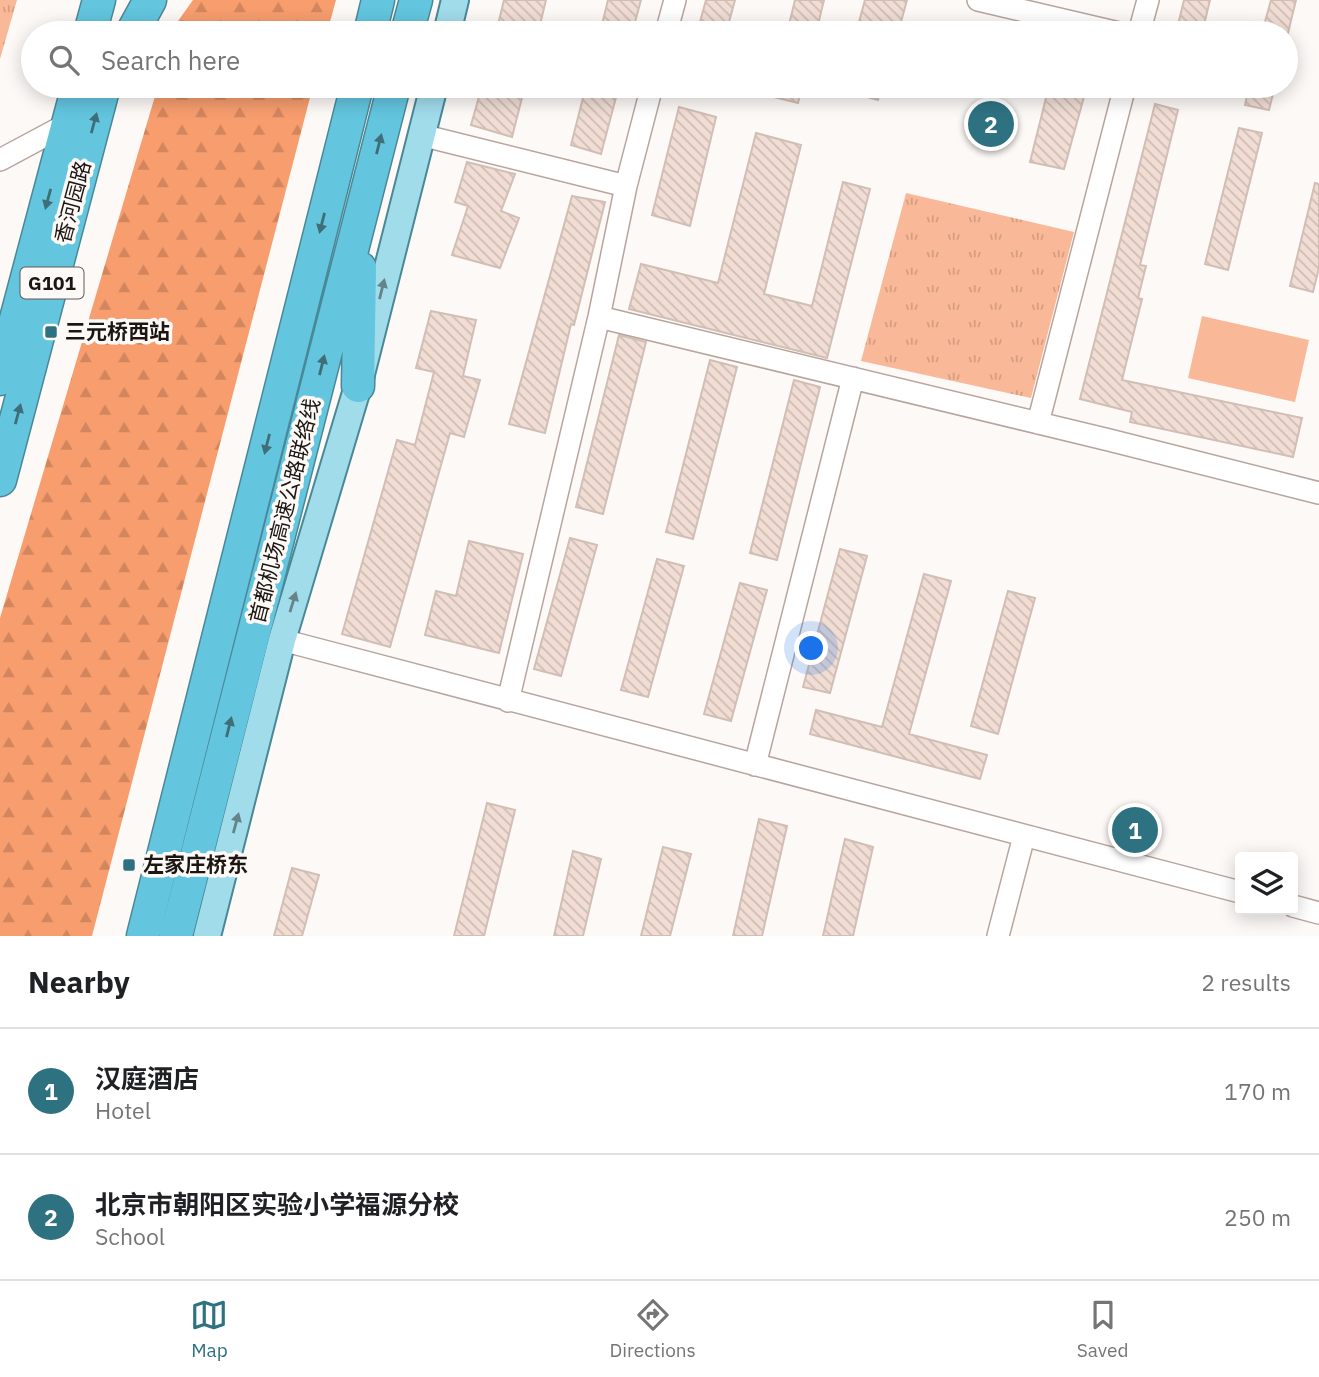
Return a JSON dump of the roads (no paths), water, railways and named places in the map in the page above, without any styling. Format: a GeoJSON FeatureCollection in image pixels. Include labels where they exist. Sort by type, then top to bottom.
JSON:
{"type":"FeatureCollection","features":[{"type":"Feature","properties":{"kind":"highway"},"geometry":{"type":"LineString","coordinates":[[85,0],[88,21]]}},
{"type":"Feature","properties":{"kind":"highway"},"geometry":{"type":"LineString","coordinates":[[93,21],[99,0]]}},
{"type":"Feature","properties":{"kind":"highway"},"geometry":{"type":"LineString","coordinates":[[121,21],[127,0]]}},
{"type":"Feature","properties":{"kind":"highway"},"geometry":{"type":"LineString","coordinates":[[139,21],[150,0]]}},
{"type":"Feature","properties":{"kind":"highway"},"geometry":{"type":"LineString","coordinates":[[373,21],[378,0]]}},
{"type":"Feature","properties":{"kind":"highway"},"geometry":{"type":"LineString","coordinates":[[410,21],[416,0]]}},
{"type":"Feature","properties":{"kind":"highway","name":"香河园路"},"geometry":{"type":"LineString","coordinates":[[0,379],[9,314],[75,98]]}},
{"type":"Feature","properties":{"kind":"highway","name":"香河园路"},"geometry":{"type":"LineString","coordinates":[[0,480],[101,98]]}},
{"type":"Feature","properties":{"kind":"highway","name":"首都机场高速公路联络线"},"geometry":{"type":"LineString","coordinates":[[143,936],[354,98]]}},
{"type":"Feature","properties":{"kind":"highway","name":"首都机场高速公路联络线"},"geometry":{"type":"LineString","coordinates":[[176,936],[391,98]]}},
{"type":"Feature","properties":{"kind":"highway"},"geometry":{"type":"LineString","coordinates":[[358,386],[360,217]]}},
{"type":"Feature","properties":{"kind":"main road"},"geometry":{"type":"LineString","coordinates":[[450,21],[455,0]]}},
{"type":"Feature","properties":{"kind":"main road"},"geometry":{"type":"LineString","coordinates":[[207,936],[282,640],[358,386],[430,98]]}},
{"type":"Feature","properties":{"kind":"main road"},"geometry":{"type":"LineString","coordinates":[[127,936],[140,889],[188,761]]}},
{"type":"Feature","properties":{"kind":"street"},"geometry":{"type":"LineString","coordinates":[[669,21],[675,0]]}},
{"type":"Feature","properties":{"kind":"street"},"geometry":{"type":"LineString","coordinates":[[978,0],[1068,21]]}},
{"type":"Feature","properties":{"kind":"street"},"geometry":{"type":"LineString","coordinates":[[1142,21],[1148,0]]}},
{"type":"Feature","properties":{"kind":"street"},"geometry":{"type":"LineString","coordinates":[[508,701],[600,317],[626,186],[649,98]]}},
{"type":"Feature","properties":{"kind":"street"},"geometry":{"type":"LineString","coordinates":[[1038,422],[1122,98]]}},
{"type":"Feature","properties":{"kind":"street"},"geometry":{"type":"LineString","coordinates":[[0,160],[69,123]]}},
{"type":"Feature","properties":{"kind":"street"},"geometry":{"type":"LineString","coordinates":[[421,135],[626,186]]}},
{"type":"Feature","properties":{"kind":"street"},"geometry":{"type":"LineString","coordinates":[[600,317],[1038,422],[1319,494]]}},
{"type":"Feature","properties":{"kind":"street"},"geometry":{"type":"LineString","coordinates":[[755,765],[853,378]]}},
{"type":"Feature","properties":{"kind":"street"},"geometry":{"type":"LineString","coordinates":[[282,640],[1235,891]]}},
{"type":"Feature","properties":{"kind":"street"},"geometry":{"type":"LineString","coordinates":[[998,936],[1024,836]]}},
{"type":"Feature","properties":{"kind":"street"},"geometry":{"type":"LineString","coordinates":[[1298,907],[1319,913]]}},
{"type":"Feature","properties":{"kind":"place","name":"北京市朝阳区实验小学福源分校"},"geometry":{"type":"Point","coordinates":[991,124]}},
{"type":"Feature","properties":{"kind":"place","name":"三元桥西站"},"geometry":{"type":"Point","coordinates":[51,332]}},
{"type":"Feature","properties":{"kind":"place","name":"汉庭酒店"},"geometry":{"type":"Point","coordinates":[1135,830]}},
{"type":"Feature","properties":{"kind":"place","name":"左家庄桥东"},"geometry":{"type":"Point","coordinates":[129,865]}}]}
